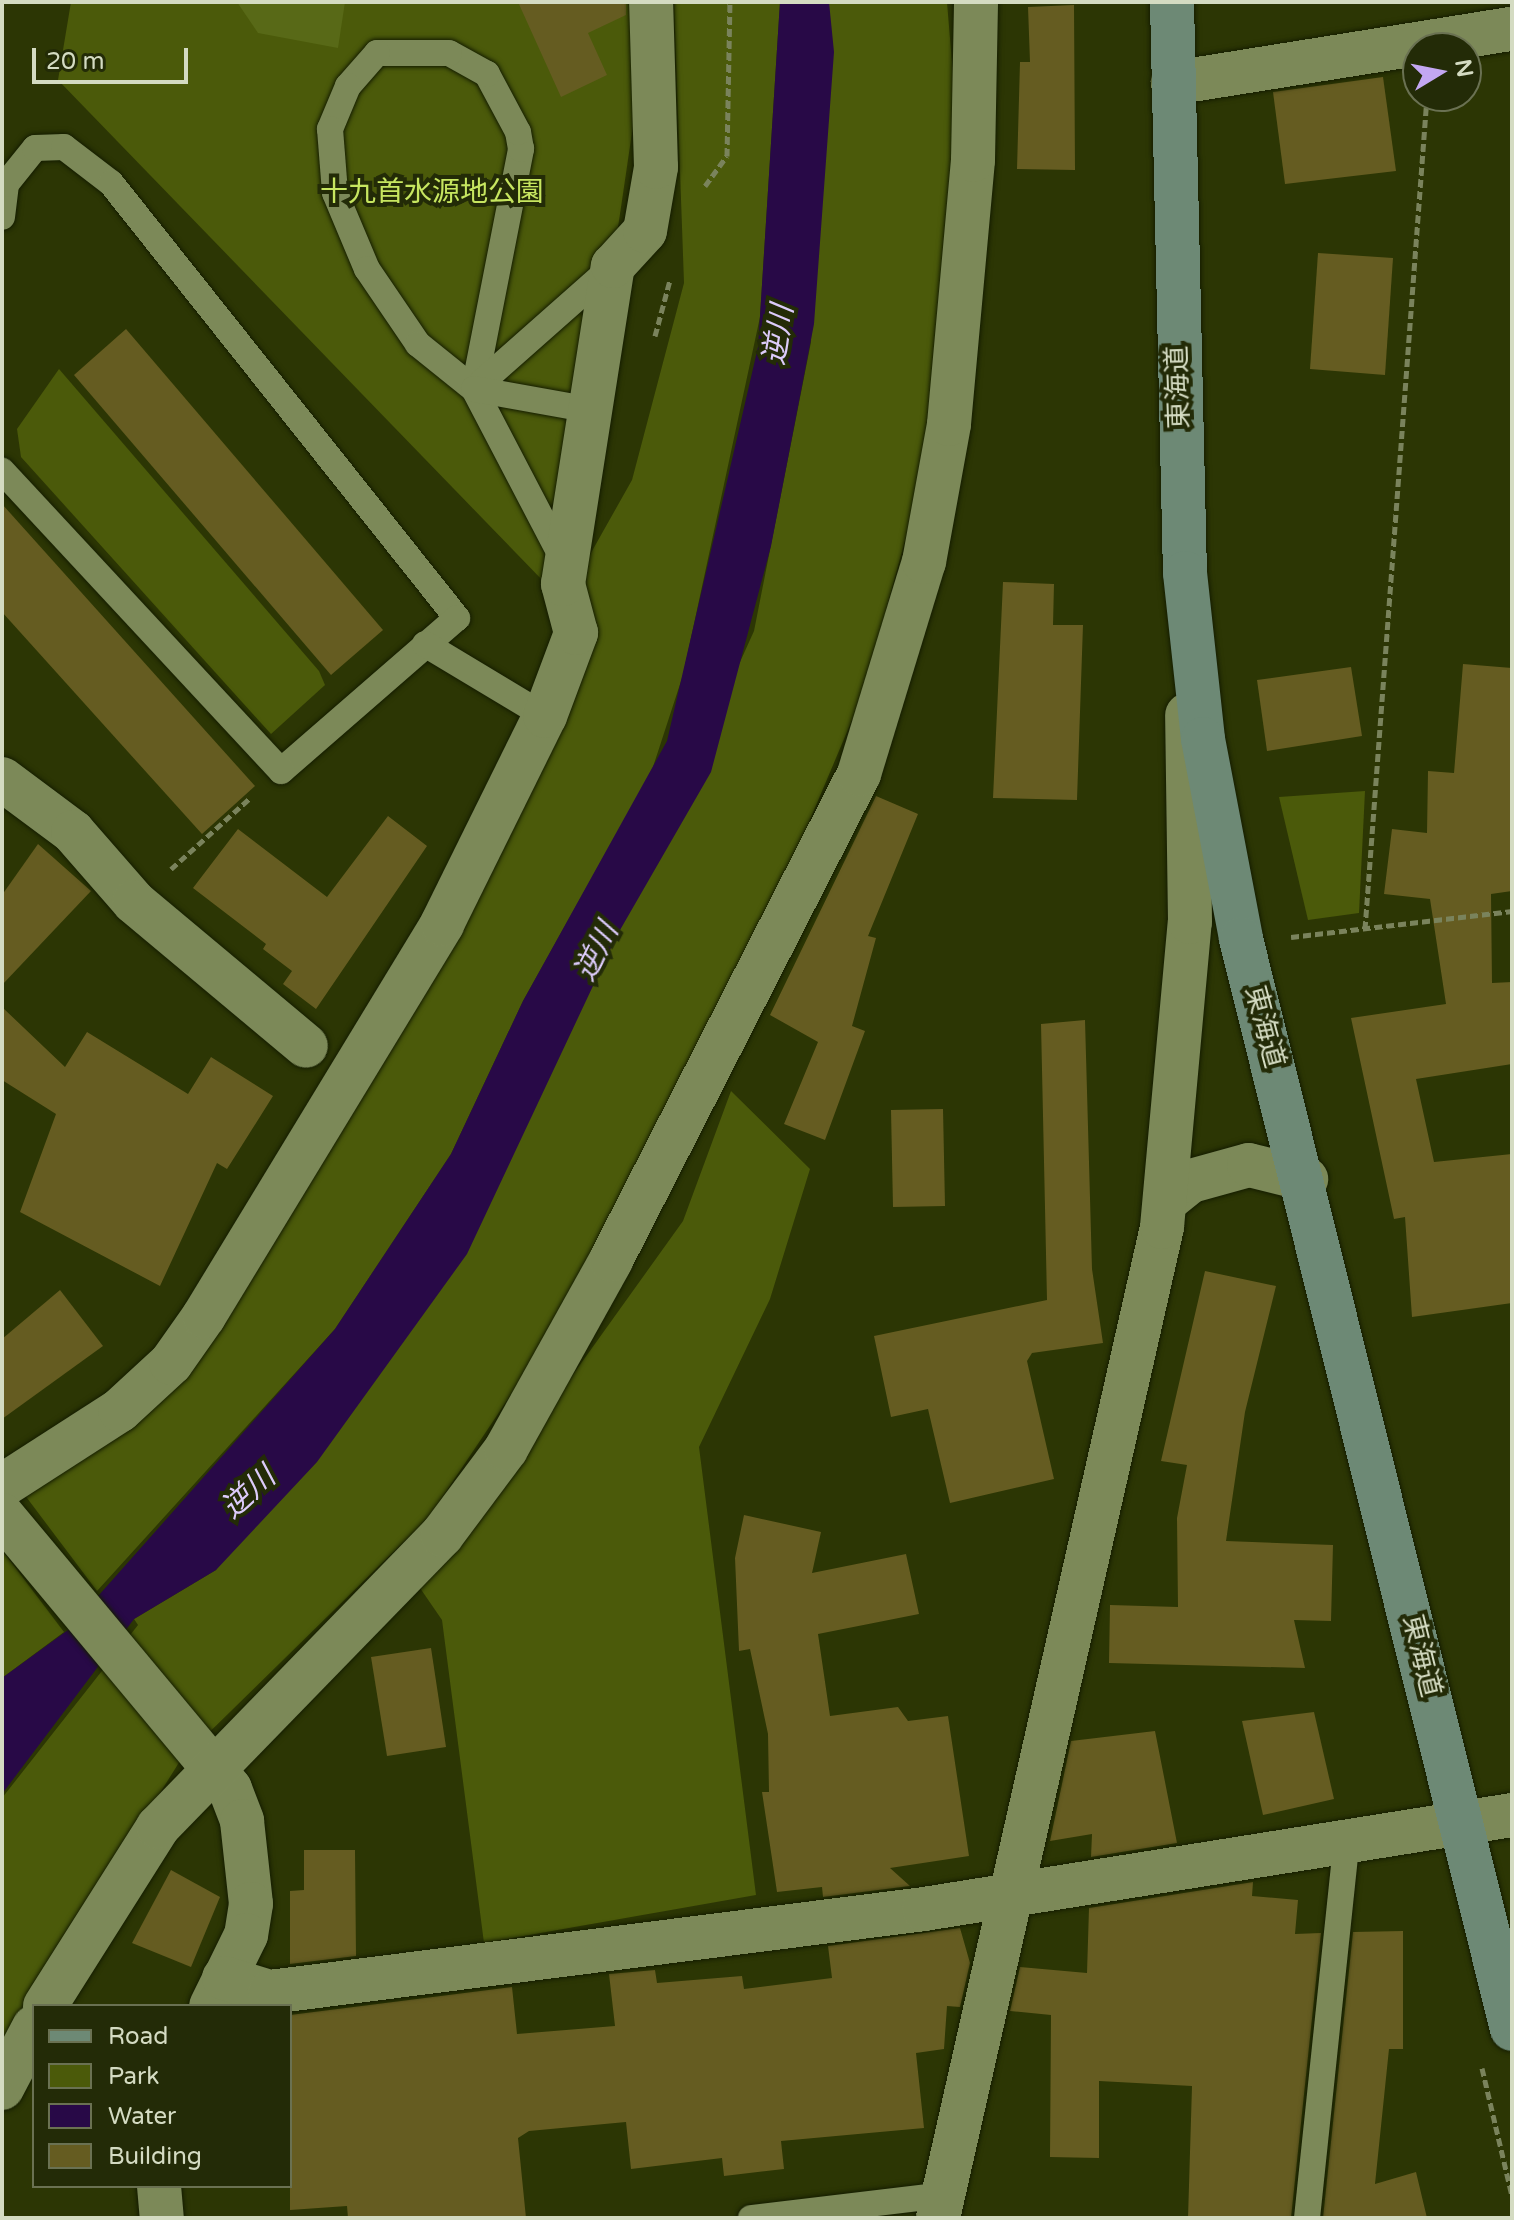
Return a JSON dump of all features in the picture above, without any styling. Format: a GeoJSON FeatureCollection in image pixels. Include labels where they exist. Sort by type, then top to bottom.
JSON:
{"type":"FeatureCollection","features":[{"type":"Feature","properties":{"kind":"main road","name":"東海道"},"geometry":{"type":"LineString","coordinates":[[1172,2],[1185,573],[1203,739],[1241,939],[1306,1179],[1512,2029]]}},
{"type":"Feature","properties":{"kind":"street"},"geometry":{"type":"LineString","coordinates":[[2,1486],[120,1410],[171,1363],[204,1316],[442,924],[545,716],[576,633],[566,565],[613,266],[645,231],[656,167],[651,2]]}},
{"type":"Feature","properties":{"kind":"street"},"geometry":{"type":"LineString","coordinates":[[46,2004],[158,1827],[207,1761],[442,1535],[506,1449],[611,1260],[859,774],[924,562],[949,424],[973,160],[976,2]]}},
{"type":"Feature","properties":{"kind":"street"},"geometry":{"type":"LineString","coordinates":[[1173,83],[1512,29]]}},
{"type":"Feature","properties":{"kind":"street"},"geometry":{"type":"LineString","coordinates":[[940,2207],[1014,1889],[1166,1201],[1190,922],[1185,573]]}},
{"type":"Feature","properties":{"kind":"street"},"geometry":{"type":"LineString","coordinates":[[2,779],[73,832],[134,902],[306,1046]]}},
{"type":"Feature","properties":{"kind":"street"},"geometry":{"type":"LineString","coordinates":[[1166,1201],[1191,1181],[1249,1165],[1306,1179]]}},
{"type":"Feature","properties":{"kind":"street"},"geometry":{"type":"LineString","coordinates":[[2,1515],[207,1761],[242,1821],[251,1904],[246,1935],[217,1992],[270,1992],[924,1909],[1014,1889],[1347,1837],[1512,1815]]}},
{"type":"Feature","properties":{"kind":"street"},"geometry":{"type":"LineString","coordinates":[[2,2088],[32,2031]]}},
{"type":"Feature","properties":{"kind":"street"},"geometry":{"type":"LineString","coordinates":[[159,2188],[162,2218]]}},
{"type":"Feature","properties":{"kind":"lane"},"geometry":{"type":"LineString","coordinates":[[474,389],[521,149],[518,132],[487,74],[423,48],[377,53],[348,86],[330,129],[335,193],[367,269],[418,344],[474,389],[566,565]]}},
{"type":"Feature","properties":{"kind":"lane"},"geometry":{"type":"LineString","coordinates":[[2,217],[6,184],[35,148],[64,147],[111,183],[457,618],[281,771],[2,471]]}},
{"type":"Feature","properties":{"kind":"lane"},"geometry":{"type":"LineString","coordinates":[[474,389],[613,266]]}},
{"type":"Feature","properties":{"kind":"lane"},"geometry":{"type":"LineString","coordinates":[[474,389],[591,410]]}},
{"type":"Feature","properties":{"kind":"lane"},"geometry":{"type":"LineString","coordinates":[[425,644],[545,716]]}},
{"type":"Feature","properties":{"kind":"lane"},"geometry":{"type":"LineString","coordinates":[[1307,2218],[1347,1837]]}},
{"type":"Feature","properties":{"kind":"lane"},"geometry":{"type":"LineString","coordinates":[[751,2218],[940,2207]]}},
{"type":"Feature","properties":{"kind":"path"},"geometry":{"type":"LineString","coordinates":[[699,193],[727,156],[730,2]]}},
{"type":"Feature","properties":{"kind":"path"},"geometry":{"type":"LineString","coordinates":[[1365,929],[1426,112]]}},
{"type":"Feature","properties":{"kind":"path"},"geometry":{"type":"LineString","coordinates":[[654,343],[674,267]]}},
{"type":"Feature","properties":{"kind":"path"},"geometry":{"type":"LineString","coordinates":[[134,902],[281,771]]}},
{"type":"Feature","properties":{"kind":"path"},"geometry":{"type":"LineString","coordinates":[[1291,937],[1512,911]]}},
{"type":"Feature","properties":{"kind":"green space","name":"十九首水源地公園"},"geometry":{"type":"Polygon","coordinates":[[[71,2],[643,2],[646,38],[591,410],[546,584],[58,80],[71,2]]]}},
{"type":"Feature","properties":{"kind":"green space"},"geometry":{"type":"Polygon","coordinates":[[[237,2],[345,2],[338,48],[258,33],[237,2]]]}},
{"type":"Feature","properties":{"kind":"green space"},"geometry":{"type":"Polygon","coordinates":[[[674,2],[780,2],[760,317],[683,675],[652,770],[523,1001],[451,1154],[335,1329],[97,1591],[24,1494],[141,1417],[465,891],[583,567],[632,480],[684,283],[674,2]]]}},
{"type":"Feature","properties":{"kind":"green space"},"geometry":{"type":"Polygon","coordinates":[[[819,2],[947,2],[961,171],[938,420],[863,694],[739,988],[587,1281],[429,1517],[180,1761],[2,2045],[2,1798],[138,1625],[134,1619],[216,1570],[616,937],[754,631],[811,342],[819,2]]]}},
{"type":"Feature","properties":{"kind":"green space"},"geometry":{"type":"Polygon","coordinates":[[[59,369],[319,671],[325,685],[271,734],[21,457],[17,429],[59,369]]]}},
{"type":"Feature","properties":{"kind":"green space"},"geometry":{"type":"Polygon","coordinates":[[[1365,791],[1359,913],[1308,920],[1279,797],[1365,791]]]}},
{"type":"Feature","properties":{"kind":"green space"},"geometry":{"type":"Polygon","coordinates":[[[731,1091],[810,1169],[770,1299],[699,1447],[756,1895],[484,1943],[442,1620],[420,1588],[683,1221],[731,1091]]]}},
{"type":"Feature","properties":{"kind":"green space"},"geometry":{"type":"Polygon","coordinates":[[[2,1550],[64,1632],[2,1678],[2,1550]]]}},
{"type":"Feature","properties":{"kind":"water","name":"逆川"},"geometry":{"type":"Polygon","coordinates":[[[780,2],[829,2],[834,52],[814,324],[771,546],[711,772],[616,937],[467,1254],[317,1462],[216,1570],[134,1619],[2,1794],[2,1678],[68,1630],[335,1329],[451,1154],[523,1001],[667,741],[758,347],[780,2]]]}},
{"type":"Feature","properties":{"kind":"building"},"geometry":{"type":"Polygon","coordinates":[[[518,2],[626,2],[626,15],[588,33],[607,75],[561,97],[518,2]]]}},
{"type":"Feature","properties":{"kind":"building"},"geometry":{"type":"Polygon","coordinates":[[[1074,5],[1075,170],[1017,169],[1020,62],[1030,62],[1028,7],[1074,5]]]}},
{"type":"Feature","properties":{"kind":"building"},"geometry":{"type":"Polygon","coordinates":[[[1383,77],[1396,171],[1285,184],[1273,92],[1383,77]]]}},
{"type":"Feature","properties":{"kind":"building"},"geometry":{"type":"Polygon","coordinates":[[[1318,253],[1393,258],[1385,375],[1310,369],[1318,253]]]}},
{"type":"Feature","properties":{"kind":"building"},"geometry":{"type":"Polygon","coordinates":[[[126,329],[383,630],[331,675],[74,375],[126,329]]]}},
{"type":"Feature","properties":{"kind":"building"},"geometry":{"type":"Polygon","coordinates":[[[2,504],[255,786],[202,834],[2,612],[2,504]]]}},
{"type":"Feature","properties":{"kind":"building"},"geometry":{"type":"Polygon","coordinates":[[[1003,582],[1054,584],[1053,625],[1083,625],[1077,800],[993,798],[1003,582]]]}},
{"type":"Feature","properties":{"kind":"building"},"geometry":{"type":"Polygon","coordinates":[[[1463,664],[1512,668],[1512,891],[1491,894],[1492,983],[1512,982],[1512,1064],[1416,1079],[1434,1162],[1512,1154],[1512,1303],[1412,1317],[1405,1217],[1394,1219],[1351,1018],[1446,1004],[1430,899],[1384,894],[1392,829],[1427,833],[1428,771],[1454,773],[1463,664]]]}},
{"type":"Feature","properties":{"kind":"building"},"geometry":{"type":"Polygon","coordinates":[[[1351,667],[1362,736],[1267,751],[1257,680],[1351,667]]]}},
{"type":"Feature","properties":{"kind":"building"},"geometry":{"type":"Polygon","coordinates":[[[876,796],[918,814],[868,936],[876,938],[852,1026],[865,1031],[825,1140],[784,1124],[818,1042],[770,1015],[876,796]]]}},
{"type":"Feature","properties":{"kind":"building"},"geometry":{"type":"Polygon","coordinates":[[[388,816],[427,846],[316,1009],[283,984],[292,971],[263,949],[266,944],[193,888],[238,829],[327,897],[388,816]]]}},
{"type":"Feature","properties":{"kind":"building"},"geometry":{"type":"Polygon","coordinates":[[[38,844],[91,891],[2,985],[2,895],[38,844]]]}},
{"type":"Feature","properties":{"kind":"building"},"geometry":{"type":"Polygon","coordinates":[[[2,1007],[65,1067],[87,1032],[188,1094],[211,1057],[273,1096],[227,1169],[217,1163],[160,1286],[20,1212],[56,1114],[2,1080],[2,1007]]]}},
{"type":"Feature","properties":{"kind":"building"},"geometry":{"type":"Polygon","coordinates":[[[1085,1020],[1092,1269],[1103,1343],[1032,1353],[1027,1361],[1054,1479],[950,1503],[928,1409],[891,1417],[874,1336],[1047,1300],[1041,1024],[1085,1020]]]}},
{"type":"Feature","properties":{"kind":"building"},"geometry":{"type":"Polygon","coordinates":[[[943,1109],[945,1206],[893,1207],[891,1110],[943,1109]]]}},
{"type":"Feature","properties":{"kind":"building"},"geometry":{"type":"Polygon","coordinates":[[[1205,1271],[1276,1286],[1245,1412],[1226,1541],[1333,1545],[1331,1621],[1294,1620],[1305,1668],[1109,1663],[1110,1605],[1178,1607],[1177,1518],[1187,1465],[1161,1461],[1205,1271]]]}},
{"type":"Feature","properties":{"kind":"building"},"geometry":{"type":"Polygon","coordinates":[[[60,1290],[103,1346],[2,1419],[2,1339],[60,1290]]]}},
{"type":"Feature","properties":{"kind":"building"},"geometry":{"type":"Polygon","coordinates":[[[744,1515],[821,1532],[812,1573],[906,1554],[919,1614],[818,1634],[830,1716],[898,1707],[908,1721],[948,1716],[969,1856],[890,1868],[910,1886],[823,1897],[822,1887],[777,1892],[762,1792],[769,1792],[768,1734],[750,1649],[739,1651],[735,1558],[744,1515]]]}},
{"type":"Feature","properties":{"kind":"building"},"geometry":{"type":"Polygon","coordinates":[[[431,1648],[446,1747],[387,1756],[371,1657],[431,1648]]]}},
{"type":"Feature","properties":{"kind":"building"},"geometry":{"type":"Polygon","coordinates":[[[1314,1712],[1334,1799],[1263,1815],[1242,1721],[1314,1712]]]}},
{"type":"Feature","properties":{"kind":"building"},"geometry":{"type":"Polygon","coordinates":[[[1155,1731],[1177,1843],[1091,1857],[1092,1834],[1050,1841],[1071,1741],[1155,1731]]]}},
{"type":"Feature","properties":{"kind":"building"},"geometry":{"type":"Polygon","coordinates":[[[304,1850],[355,1850],[356,1956],[290,1964],[290,1891],[304,1890],[304,1850]]]}},
{"type":"Feature","properties":{"kind":"building"},"geometry":{"type":"Polygon","coordinates":[[[171,1870],[220,1897],[191,1967],[132,1943],[171,1870]]]}},
{"type":"Feature","properties":{"kind":"building"},"geometry":{"type":"Polygon","coordinates":[[[1253,1882],[1252,1896],[1298,1900],[1295,1934],[1321,1933],[1291,2218],[1188,2218],[1192,2086],[1099,2081],[1099,2158],[1050,2157],[1051,2015],[1010,2011],[1020,1967],[1087,1973],[1089,1908],[1253,1882]]]}},
{"type":"Feature","properties":{"kind":"building"},"geometry":{"type":"Polygon","coordinates":[[[960,1928],[970,1963],[960,2007],[947,2006],[944,2049],[916,2053],[924,2128],[781,2141],[784,2169],[724,2176],[722,2158],[631,2169],[626,2122],[529,2131],[518,2138],[526,2218],[348,2218],[347,2206],[290,2210],[292,2015],[512,1987],[517,2034],[615,2026],[609,1974],[655,1970],[657,1983],[742,1976],[744,1989],[832,1978],[828,1946],[960,1928]]]}},
{"type":"Feature","properties":{"kind":"building"},"geometry":{"type":"Polygon","coordinates":[[[1403,1931],[1403,2049],[1389,2049],[1375,2184],[1416,2172],[1427,2218],[1323,2218],[1353,1932],[1403,1931]]]}}]}
